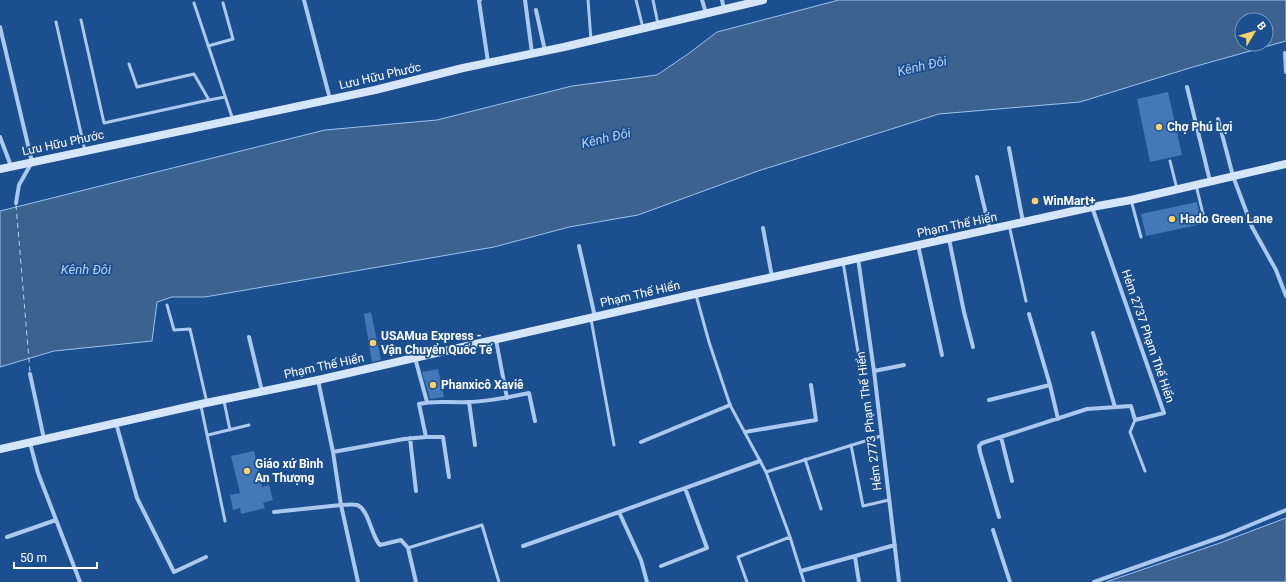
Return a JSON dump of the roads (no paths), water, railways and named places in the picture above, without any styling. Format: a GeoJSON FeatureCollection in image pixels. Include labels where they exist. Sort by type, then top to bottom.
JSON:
{"type":"FeatureCollection","features":[{"type":"Feature","properties":{"kind":"main road","name":"Lưu Hữu Phước"},"geometry":{"type":"LineString","coordinates":[[0,169],[330,100],[488,62],[763,0]]}},
{"type":"Feature","properties":{"kind":"main road","name":"Phạm Thế Hiển"},"geometry":{"type":"LineString","coordinates":[[0,450],[204,403],[318,380],[772,277],[1092,207],[1131,200],[1286,164]]}},
{"type":"Feature","properties":{"kind":"street"},"geometry":{"type":"LineString","coordinates":[[304,0],[330,100]]}},
{"type":"Feature","properties":{"kind":"street"},"geometry":{"type":"LineString","coordinates":[[480,0],[488,62]]}},
{"type":"Feature","properties":{"kind":"street"},"geometry":{"type":"LineString","coordinates":[[525,0],[532,53]]}},
{"type":"Feature","properties":{"kind":"street"},"geometry":{"type":"LineString","coordinates":[[702,0],[706,13]]}},
{"type":"Feature","properties":{"kind":"street"},"geometry":{"type":"LineString","coordinates":[[722,0],[724,9]]}},
{"type":"Feature","properties":{"kind":"street"},"geometry":{"type":"LineString","coordinates":[[536,10],[545,50]]}},
{"type":"Feature","properties":{"kind":"street"},"geometry":{"type":"LineString","coordinates":[[0,27],[32,162],[19,185],[16,203]]}},
{"type":"Feature","properties":{"kind":"street"},"geometry":{"type":"LineString","coordinates":[[1285,53],[1286,72]]}},
{"type":"Feature","properties":{"kind":"street"},"geometry":{"type":"LineString","coordinates":[[1186,87],[1210,181]]}},
{"type":"Feature","properties":{"kind":"street"},"geometry":{"type":"LineString","coordinates":[[1218,120],[1234,176],[1252,227],[1276,270],[1286,296]]}},
{"type":"Feature","properties":{"kind":"street"},"geometry":{"type":"LineString","coordinates":[[0,137],[12,166]]}},
{"type":"Feature","properties":{"kind":"street"},"geometry":{"type":"LineString","coordinates":[[1009,148],[1023,222]]}},
{"type":"Feature","properties":{"kind":"street"},"geometry":{"type":"LineString","coordinates":[[977,177],[990,230]]}},
{"type":"Feature","properties":{"kind":"street","name":"Hẻm 2737 Phạm Thế Hiển"},"geometry":{"type":"LineString","coordinates":[[1092,207],[1164,413],[1135,420]]}},
{"type":"Feature","properties":{"kind":"street"},"geometry":{"type":"LineString","coordinates":[[763,228],[772,277]]}},
{"type":"Feature","properties":{"kind":"street"},"geometry":{"type":"LineString","coordinates":[[950,238],[964,312],[973,347]]}},
{"type":"Feature","properties":{"kind":"street"},"geometry":{"type":"LineString","coordinates":[[579,246],[593,317]]}},
{"type":"Feature","properties":{"kind":"street"},"geometry":{"type":"LineString","coordinates":[[918,246],[942,355]]}},
{"type":"Feature","properties":{"kind":"street","name":"Hẻm 2773 Phạm Thế Hiển"},"geometry":{"type":"LineString","coordinates":[[858,258],[874,371],[899,582]]}},
{"type":"Feature","properties":{"kind":"street"},"geometry":{"type":"LineString","coordinates":[[1029,314],[1050,384],[1058,419]]}},
{"type":"Feature","properties":{"kind":"street"},"geometry":{"type":"LineString","coordinates":[[1093,333],[1115,407]]}},
{"type":"Feature","properties":{"kind":"street"},"geometry":{"type":"LineString","coordinates":[[249,337],[262,391]]}},
{"type":"Feature","properties":{"kind":"street"},"geometry":{"type":"LineString","coordinates":[[496,340],[507,398]]}},
{"type":"Feature","properties":{"kind":"street"},"geometry":{"type":"LineString","coordinates":[[415,358],[427,402]]}},
{"type":"Feature","properties":{"kind":"street"},"geometry":{"type":"LineString","coordinates":[[874,371],[904,366]]}},
{"type":"Feature","properties":{"kind":"street"},"geometry":{"type":"LineString","coordinates":[[30,374],[44,440]]}},
{"type":"Feature","properties":{"kind":"street"},"geometry":{"type":"LineString","coordinates":[[318,380],[333,452],[341,505],[358,582]]}},
{"type":"Feature","properties":{"kind":"street"},"geometry":{"type":"LineString","coordinates":[[989,400],[1050,384]]}},
{"type":"Feature","properties":{"kind":"street"},"geometry":{"type":"LineString","coordinates":[[744,432],[816,420],[811,385]]}},
{"type":"Feature","properties":{"kind":"street"},"geometry":{"type":"LineString","coordinates":[[426,438],[419,404],[427,402],[469,402],[507,398],[529,393],[535,421]]}},
{"type":"Feature","properties":{"kind":"street"},"geometry":{"type":"LineString","coordinates":[[469,402],[475,445]]}},
{"type":"Feature","properties":{"kind":"street"},"geometry":{"type":"LineString","coordinates":[[641,442],[730,405]]}},
{"type":"Feature","properties":{"kind":"street"},"geometry":{"type":"LineString","coordinates":[[998,517],[979,446],[982,443],[1087,409],[1131,406],[1135,420]]}},
{"type":"Feature","properties":{"kind":"street"},"geometry":{"type":"LineString","coordinates":[[115,423],[137,498],[174,572],[206,557]]}},
{"type":"Feature","properties":{"kind":"street"},"geometry":{"type":"LineString","coordinates":[[333,452],[410,438],[443,437],[448,477]]}},
{"type":"Feature","properties":{"kind":"street"},"geometry":{"type":"LineString","coordinates":[[1001,437],[1012,481]]}},
{"type":"Feature","properties":{"kind":"street"},"geometry":{"type":"LineString","coordinates":[[410,438],[416,491]]}},
{"type":"Feature","properties":{"kind":"street"},"geometry":{"type":"LineString","coordinates":[[30,443],[38,473],[80,582]]}},
{"type":"Feature","properties":{"kind":"street"},"geometry":{"type":"LineString","coordinates":[[523,546],[760,461]]}},
{"type":"Feature","properties":{"kind":"street"},"geometry":{"type":"LineString","coordinates":[[660,566],[707,548],[686,488]]}},
{"type":"Feature","properties":{"kind":"street"},"geometry":{"type":"LineString","coordinates":[[274,512],[341,505],[357,505],[367,516],[376,541],[380,546],[402,540],[408,548],[416,582]]}},
{"type":"Feature","properties":{"kind":"street"},"geometry":{"type":"LineString","coordinates":[[1094,582],[1224,536],[1285,511]]}},
{"type":"Feature","properties":{"kind":"street"},"geometry":{"type":"LineString","coordinates":[[619,512],[641,560],[647,582]]}},
{"type":"Feature","properties":{"kind":"street"},"geometry":{"type":"LineString","coordinates":[[7,537],[56,520]]}},
{"type":"Feature","properties":{"kind":"street"},"geometry":{"type":"LineString","coordinates":[[993,530],[1010,582]]}},
{"type":"Feature","properties":{"kind":"street"},"geometry":{"type":"LineString","coordinates":[[801,571],[895,545]]}},
{"type":"Feature","properties":{"kind":"street"},"geometry":{"type":"LineString","coordinates":[[855,556],[859,582]]}},
{"type":"Feature","properties":{"kind":"lane"},"geometry":{"type":"LineString","coordinates":[[588,0],[591,40]]}},
{"type":"Feature","properties":{"kind":"lane"},"geometry":{"type":"LineString","coordinates":[[636,0],[643,28]]}},
{"type":"Feature","properties":{"kind":"lane"},"geometry":{"type":"LineString","coordinates":[[653,0],[658,24]]}},
{"type":"Feature","properties":{"kind":"lane"},"geometry":{"type":"LineString","coordinates":[[194,3],[233,120]]}},
{"type":"Feature","properties":{"kind":"lane"},"geometry":{"type":"LineString","coordinates":[[208,46],[233,39],[223,3]]}},
{"type":"Feature","properties":{"kind":"lane"},"geometry":{"type":"LineString","coordinates":[[81,20],[104,123],[226,97]]}},
{"type":"Feature","properties":{"kind":"lane"},"geometry":{"type":"LineString","coordinates":[[56,22],[85,151]]}},
{"type":"Feature","properties":{"kind":"lane"},"geometry":{"type":"LineString","coordinates":[[129,64],[137,87],[194,74],[209,100]]}},
{"type":"Feature","properties":{"kind":"lane"},"geometry":{"type":"LineString","coordinates":[[1170,161],[1177,189]]}},
{"type":"Feature","properties":{"kind":"lane"},"geometry":{"type":"LineString","coordinates":[[1196,184],[1205,222]]}},
{"type":"Feature","properties":{"kind":"lane"},"geometry":{"type":"LineString","coordinates":[[1131,200],[1141,237]]}},
{"type":"Feature","properties":{"kind":"lane"},"geometry":{"type":"LineString","coordinates":[[1009,226],[1026,301]]}},
{"type":"Feature","properties":{"kind":"lane"},"geometry":{"type":"LineString","coordinates":[[843,262],[860,364]]}},
{"type":"Feature","properties":{"kind":"lane"},"geometry":{"type":"LineString","coordinates":[[696,294],[709,342],[730,405],[766,472],[790,537],[804,582]]}},
{"type":"Feature","properties":{"kind":"lane"},"geometry":{"type":"LineString","coordinates":[[167,305],[174,330],[190,329],[204,403],[208,435],[225,521]]}},
{"type":"Feature","properties":{"kind":"lane"},"geometry":{"type":"LineString","coordinates":[[593,317],[614,445]]}},
{"type":"Feature","properties":{"kind":"lane"},"geometry":{"type":"LineString","coordinates":[[224,399],[230,430]]}},
{"type":"Feature","properties":{"kind":"lane"},"geometry":{"type":"LineString","coordinates":[[1135,420],[1130,432],[1145,471]]}},
{"type":"Feature","properties":{"kind":"lane"},"geometry":{"type":"LineString","coordinates":[[208,435],[249,425]]}},
{"type":"Feature","properties":{"kind":"lane"},"geometry":{"type":"LineString","coordinates":[[766,472],[881,436]]}},
{"type":"Feature","properties":{"kind":"lane"},"geometry":{"type":"LineString","coordinates":[[851,445],[863,506],[889,500]]}},
{"type":"Feature","properties":{"kind":"lane"},"geometry":{"type":"LineString","coordinates":[[805,459],[821,509]]}},
{"type":"Feature","properties":{"kind":"lane"},"geometry":{"type":"LineString","coordinates":[[408,548],[482,526],[499,582]]}},
{"type":"Feature","properties":{"kind":"lane"},"geometry":{"type":"LineString","coordinates":[[747,582],[738,557],[790,537]]}},
{"type":"Feature","properties":{"kind":"water","name":"Kênh Đôi"},"geometry":{"type":"Polygon","coordinates":[[[839,0],[1286,0],[1286,41],[1274,44],[1274,12],[1234,12],[1234,52],[1247,52],[1080,102],[939,114],[758,171],[638,215],[569,227],[494,247],[205,297],[172,297],[157,302],[152,341],[54,351],[0,367],[0,211],[325,130],[437,120],[572,86],[657,75],[717,32],[839,0]]]}},
{"type":"Feature","properties":{"kind":"water"},"geometry":{"type":"Polygon","coordinates":[[[1286,518],[1286,582],[1106,582],[1217,544],[1286,518]]]}},
{"type":"Feature","properties":{"kind":"place","name":"Chợ Phú Lợi"},"geometry":{"type":"Point","coordinates":[1159,127]}},
{"type":"Feature","properties":{"kind":"place","name":"WinMart+"},"geometry":{"type":"Point","coordinates":[1035,201]}},
{"type":"Feature","properties":{"kind":"place","name":"Hado Green Lane"},"geometry":{"type":"Point","coordinates":[1172,219]}},
{"type":"Feature","properties":{"kind":"place","name":"USAMua Express - Vận Chuyển Quốc Tế"},"geometry":{"type":"Point","coordinates":[373,343]}},
{"type":"Feature","properties":{"kind":"place","name":"Phanxicô Xaviê"},"geometry":{"type":"Point","coordinates":[433,385]}},
{"type":"Feature","properties":{"kind":"place","name":"Giáo xứ Bình An Thượng"},"geometry":{"type":"Point","coordinates":[247,471]}}]}
